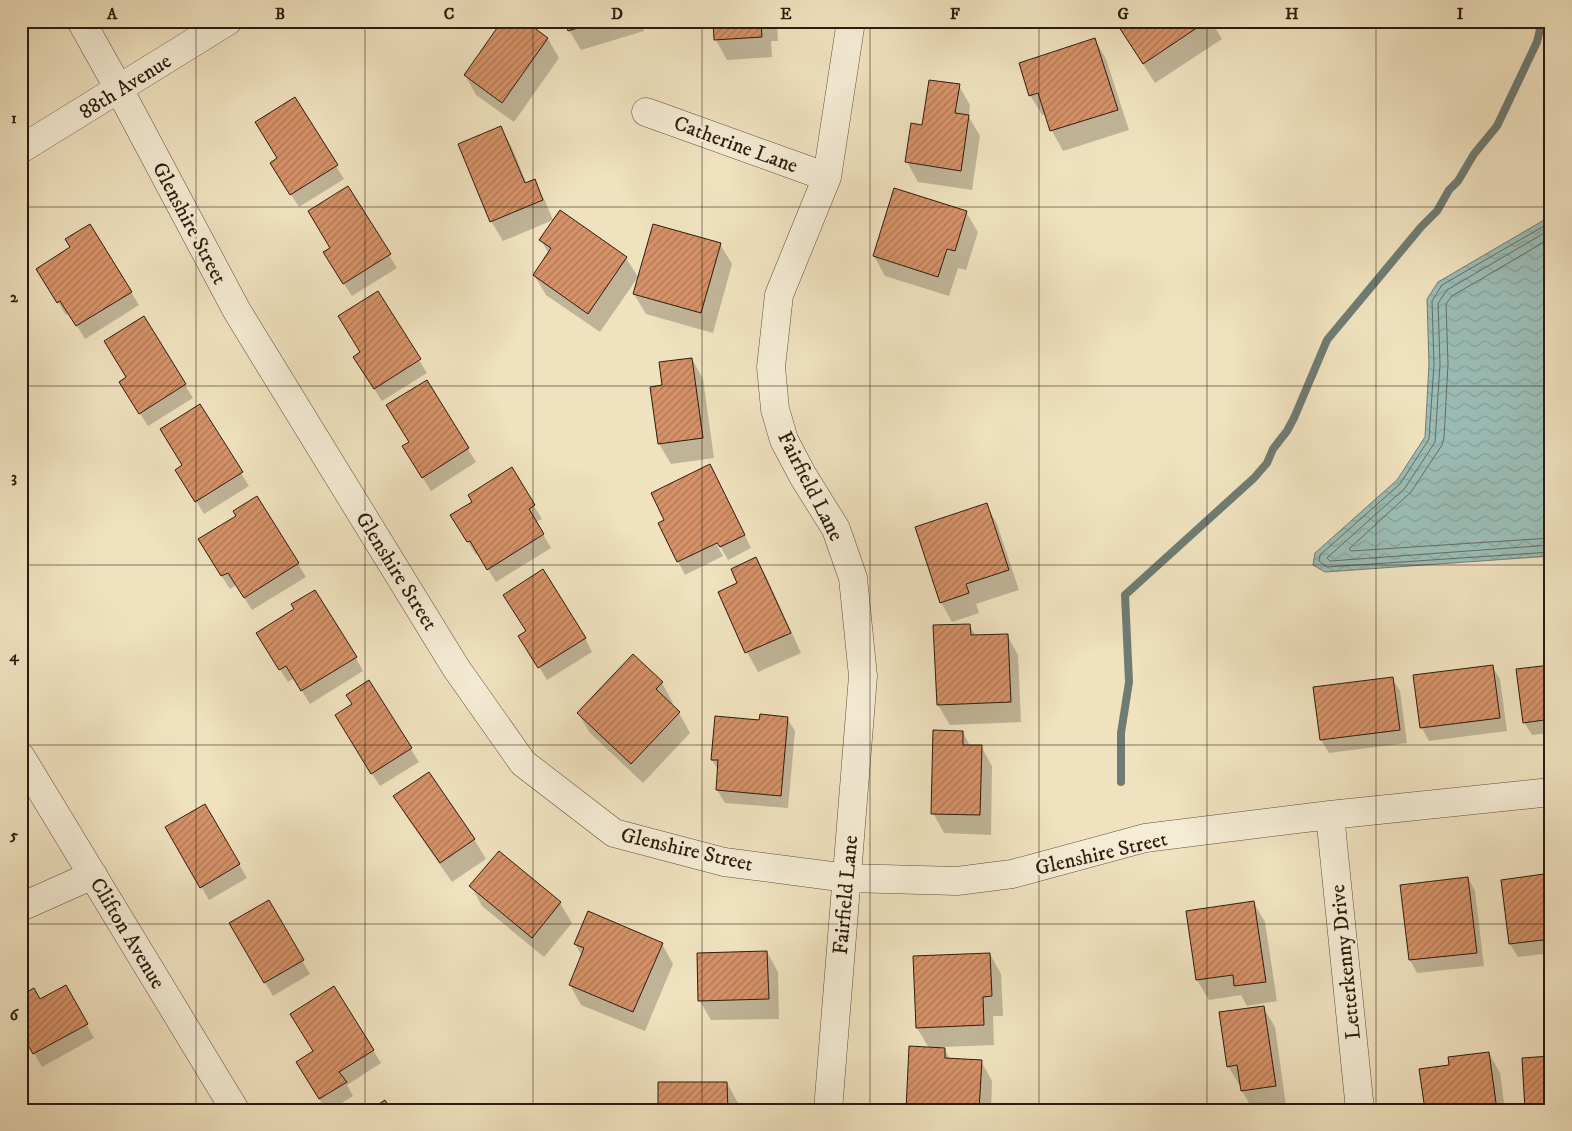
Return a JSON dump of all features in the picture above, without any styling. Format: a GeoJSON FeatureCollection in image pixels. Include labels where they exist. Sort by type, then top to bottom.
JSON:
{"type":"FeatureCollection","features":[{"type":"Feature","properties":{"kind":"street","name":"Glenshire Street"},"geometry":{"type":"LineString","coordinates":[[81,21],[119,89],[236,312],[456,668],[523,763],[614,834],[724,862],[846,878],[957,881],[1012,874],[1145,838],[1330,815],[1551,792]]}},
{"type":"Feature","properties":{"kind":"street","name":"88th Avenue"},"geometry":{"type":"LineString","coordinates":[[21,149],[228,21]]}},
{"type":"Feature","properties":{"kind":"street","name":"Fairfield Lane"},"geometry":{"type":"LineString","coordinates":[[828,1110],[863,676],[853,578],[836,529],[803,476],[784,440],[775,409],[771,367],[779,295],[827,177],[851,21]]}},
{"type":"Feature","properties":{"kind":"street","name":"Catherine Lane"},"geometry":{"type":"LineString","coordinates":[[646,112],[827,177]]}},
{"type":"Feature","properties":{"kind":"street","name":"Clifton Avenue"},"geometry":{"type":"LineString","coordinates":[[21,758],[235,1110]]}},
{"type":"Feature","properties":{"kind":"street","name":"Letterkenny Drive"},"geometry":{"type":"LineString","coordinates":[[1330,815],[1360,1110]]}},
{"type":"Feature","properties":{"kind":"street"},"geometry":{"type":"LineString","coordinates":[[21,907],[93,875]]}},
{"type":"Feature","properties":{"kind":"water"},"geometry":{"type":"Polygon","coordinates":[[[1551,216],[1551,556],[1325,572],[1313,565],[1315,553],[1397,480],[1425,437],[1429,364],[1427,299],[1438,282],[1551,216]]]}},
{"type":"Feature","properties":{"kind":"building"},"geometry":{"type":"Polygon","coordinates":[[[502,21],[525,21],[548,38],[502,103],[464,75],[502,21]]]}},
{"type":"Feature","properties":{"kind":"building"},"geometry":{"type":"Polygon","coordinates":[[[565,21],[600,21],[568,31],[565,21]]]}},
{"type":"Feature","properties":{"kind":"building"},"geometry":{"type":"Polygon","coordinates":[[[713,21],[768,22],[761,22],[762,37],[714,40],[713,21]]]}},
{"type":"Feature","properties":{"kind":"building"},"geometry":{"type":"Polygon","coordinates":[[[1122,21],[1207,21],[1143,64],[1117,24],[1122,21]]]}},
{"type":"Feature","properties":{"kind":"building"},"geometry":{"type":"Polygon","coordinates":[[[1095,38],[1118,110],[1050,131],[1038,93],[1029,96],[1019,63],[1095,38]]]}},
{"type":"Feature","properties":{"kind":"building"},"geometry":{"type":"Polygon","coordinates":[[[929,80],[960,84],[955,113],[969,115],[961,171],[905,162],[911,123],[922,125],[929,80]]]}},
{"type":"Feature","properties":{"kind":"building"},"geometry":{"type":"Polygon","coordinates":[[[295,97],[338,165],[290,195],[270,163],[277,158],[255,122],[295,97]]]}},
{"type":"Feature","properties":{"kind":"building"},"geometry":{"type":"Polygon","coordinates":[[[501,126],[525,183],[535,179],[543,200],[490,222],[458,144],[501,126]]]}},
{"type":"Feature","properties":{"kind":"building"},"geometry":{"type":"Polygon","coordinates":[[[348,186],[391,254],[343,284],[323,252],[330,248],[308,211],[348,186]]]}},
{"type":"Feature","properties":{"kind":"building"},"geometry":{"type":"Polygon","coordinates":[[[894,188],[967,211],[955,251],[947,249],[938,277],[873,256],[894,188]]]}},
{"type":"Feature","properties":{"kind":"building"},"geometry":{"type":"Polygon","coordinates":[[[560,210],[627,257],[588,314],[533,275],[551,248],[539,240],[560,210]]]}},
{"type":"Feature","properties":{"kind":"building"},"geometry":{"type":"Polygon","coordinates":[[[90,224],[132,292],[76,326],[60,301],[57,303],[36,269],[70,247],[65,239],[90,224]]]}},
{"type":"Feature","properties":{"kind":"building"},"geometry":{"type":"Polygon","coordinates":[[[653,224],[721,243],[701,313],[633,294],[653,224]]]}},
{"type":"Feature","properties":{"kind":"building"},"geometry":{"type":"Polygon","coordinates":[[[378,291],[421,359],[374,389],[353,357],[360,352],[338,316],[378,291]]]}},
{"type":"Feature","properties":{"kind":"building"},"geometry":{"type":"Polygon","coordinates":[[[144,316],[186,384],[139,414],[119,382],[126,377],[104,341],[144,316]]]}},
{"type":"Feature","properties":{"kind":"building"},"geometry":{"type":"Polygon","coordinates":[[[692,358],[703,438],[658,444],[650,387],[662,385],[659,362],[692,358]]]}},
{"type":"Feature","properties":{"kind":"building"},"geometry":{"type":"Polygon","coordinates":[[[427,380],[469,448],[422,478],[402,446],[409,442],[386,405],[427,380]]]}},
{"type":"Feature","properties":{"kind":"building"},"geometry":{"type":"Polygon","coordinates":[[[200,404],[243,472],[195,502],[175,470],[182,465],[160,429],[200,404]]]}},
{"type":"Feature","properties":{"kind":"building"},"geometry":{"type":"Polygon","coordinates":[[[710,464],[745,535],[720,547],[717,543],[677,562],[658,523],[664,520],[651,493],[710,464]]]}},
{"type":"Feature","properties":{"kind":"building"},"geometry":{"type":"Polygon","coordinates":[[[512,467],[535,505],[529,509],[544,534],[487,570],[470,541],[467,542],[450,515],[472,502],[468,495],[512,467]]]}},
{"type":"Feature","properties":{"kind":"building"},"geometry":{"type":"Polygon","coordinates":[[[257,496],[299,563],[244,598],[228,573],[221,576],[198,539],[236,516],[233,511],[257,496]]]}},
{"type":"Feature","properties":{"kind":"building"},"geometry":{"type":"Polygon","coordinates":[[[987,503],[1009,570],[966,584],[969,593],[940,603],[915,527],[987,503]]]}},
{"type":"Feature","properties":{"kind":"building"},"geometry":{"type":"Polygon","coordinates":[[[756,557],[791,633],[745,653],[718,592],[737,583],[731,569],[756,557]]]}},
{"type":"Feature","properties":{"kind":"building"},"geometry":{"type":"Polygon","coordinates":[[[543,569],[586,638],[538,668],[518,636],[526,631],[503,595],[543,569]]]}},
{"type":"Feature","properties":{"kind":"building"},"geometry":{"type":"Polygon","coordinates":[[[315,590],[357,657],[301,691],[286,666],[279,670],[256,633],[294,609],[291,604],[315,590]]]}},
{"type":"Feature","properties":{"kind":"building"},"geometry":{"type":"Polygon","coordinates":[[[970,624],[971,635],[1008,634],[1011,702],[937,705],[933,625],[970,624]]]}},
{"type":"Feature","properties":{"kind":"building"},"geometry":{"type":"Polygon","coordinates":[[[633,654],[663,682],[656,689],[680,712],[631,764],[577,713],[633,654]]]}},
{"type":"Feature","properties":{"kind":"building"},"geometry":{"type":"Polygon","coordinates":[[[1493,665],[1500,718],[1420,728],[1413,675],[1493,665]]]}},
{"type":"Feature","properties":{"kind":"building"},"geometry":{"type":"Polygon","coordinates":[[[1551,665],[1551,719],[1523,723],[1516,669],[1551,665]]]}},
{"type":"Feature","properties":{"kind":"building"},"geometry":{"type":"Polygon","coordinates":[[[1393,677],[1400,730],[1320,740],[1313,687],[1393,677]]]}},
{"type":"Feature","properties":{"kind":"building"},"geometry":{"type":"Polygon","coordinates":[[[369,680],[412,748],[371,774],[335,715],[352,704],[346,695],[369,680]]]}},
{"type":"Feature","properties":{"kind":"building"},"geometry":{"type":"Polygon","coordinates":[[[760,714],[788,717],[781,796],[716,790],[718,760],[711,760],[715,716],[759,720],[760,714]]]}},
{"type":"Feature","properties":{"kind":"building"},"geometry":{"type":"Polygon","coordinates":[[[933,730],[963,731],[963,745],[982,745],[980,815],[931,814],[933,730]]]}},
{"type":"Feature","properties":{"kind":"building"},"geometry":{"type":"Polygon","coordinates":[[[429,772],[475,839],[440,863],[393,796],[429,772]]]}},
{"type":"Feature","properties":{"kind":"building"},"geometry":{"type":"Polygon","coordinates":[[[205,804],[240,864],[200,888],[165,827],[205,804]]]}},
{"type":"Feature","properties":{"kind":"building"},"geometry":{"type":"Polygon","coordinates":[[[499,851],[561,902],[532,938],[469,886],[499,851]]]}},
{"type":"Feature","properties":{"kind":"building"},"geometry":{"type":"Polygon","coordinates":[[[1551,873],[1551,939],[1509,944],[1501,880],[1551,873]]]}},
{"type":"Feature","properties":{"kind":"building"},"geometry":{"type":"Polygon","coordinates":[[[1468,877],[1477,953],[1409,960],[1400,885],[1468,877]]]}},
{"type":"Feature","properties":{"kind":"building"},"geometry":{"type":"Polygon","coordinates":[[[269,900],[304,960],[264,983],[229,923],[269,900]]]}},
{"type":"Feature","properties":{"kind":"building"},"geometry":{"type":"Polygon","coordinates":[[[1254,901],[1266,982],[1234,986],[1233,975],[1196,980],[1186,911],[1254,901]]]}},
{"type":"Feature","properties":{"kind":"building"},"geometry":{"type":"Polygon","coordinates":[[[588,911],[663,943],[633,1012],[569,985],[584,948],[574,944],[588,911]]]}},
{"type":"Feature","properties":{"kind":"building"},"geometry":{"type":"Polygon","coordinates":[[[767,951],[769,999],[698,1001],[697,953],[767,951]]]}},
{"type":"Feature","properties":{"kind":"building"},"geometry":{"type":"Polygon","coordinates":[[[990,953],[992,996],[983,997],[984,1025],[916,1028],[913,956],[990,953]]]}},
{"type":"Feature","properties":{"kind":"building"},"geometry":{"type":"Polygon","coordinates":[[[66,985],[88,1024],[33,1054],[21,1033],[21,995],[34,988],[40,999],[66,985]]]}},
{"type":"Feature","properties":{"kind":"building"},"geometry":{"type":"Polygon","coordinates":[[[334,986],[374,1050],[339,1072],[347,1082],[319,1099],[296,1062],[313,1051],[290,1014],[334,986]]]}},
{"type":"Feature","properties":{"kind":"building"},"geometry":{"type":"Polygon","coordinates":[[[1264,1006],[1276,1086],[1241,1091],[1237,1065],[1227,1067],[1219,1012],[1264,1006]]]}},
{"type":"Feature","properties":{"kind":"building"},"geometry":{"type":"Polygon","coordinates":[[[909,1046],[945,1048],[945,1058],[982,1060],[979,1110],[906,1110],[909,1046]]]}},
{"type":"Feature","properties":{"kind":"building"},"geometry":{"type":"Polygon","coordinates":[[[1489,1052],[1497,1110],[1425,1110],[1419,1069],[1449,1065],[1448,1057],[1489,1052]]]}},
{"type":"Feature","properties":{"kind":"building"},"geometry":{"type":"Polygon","coordinates":[[[1551,1056],[1551,1110],[1525,1110],[1522,1058],[1551,1056]]]}},
{"type":"Feature","properties":{"kind":"building"},"geometry":{"type":"Polygon","coordinates":[[[658,1082],[727,1082],[728,1110],[658,1110],[658,1082]]]}},
{"type":"Feature","properties":{"kind":"building"},"geometry":{"type":"Polygon","coordinates":[[[385,1100],[391,1110],[370,1110],[385,1100]]]}},
{"type":"Feature","properties":{"kind":"waterway"},"geometry":{"type":"LineString","coordinates":[[1121,782],[1121,733],[1129,682],[1125,595],[1254,478],[1267,463],[1273,449],[1294,418],[1327,340],[1421,227],[1437,211],[1474,154],[1497,126],[1537,42],[1542,21]]}}]}
